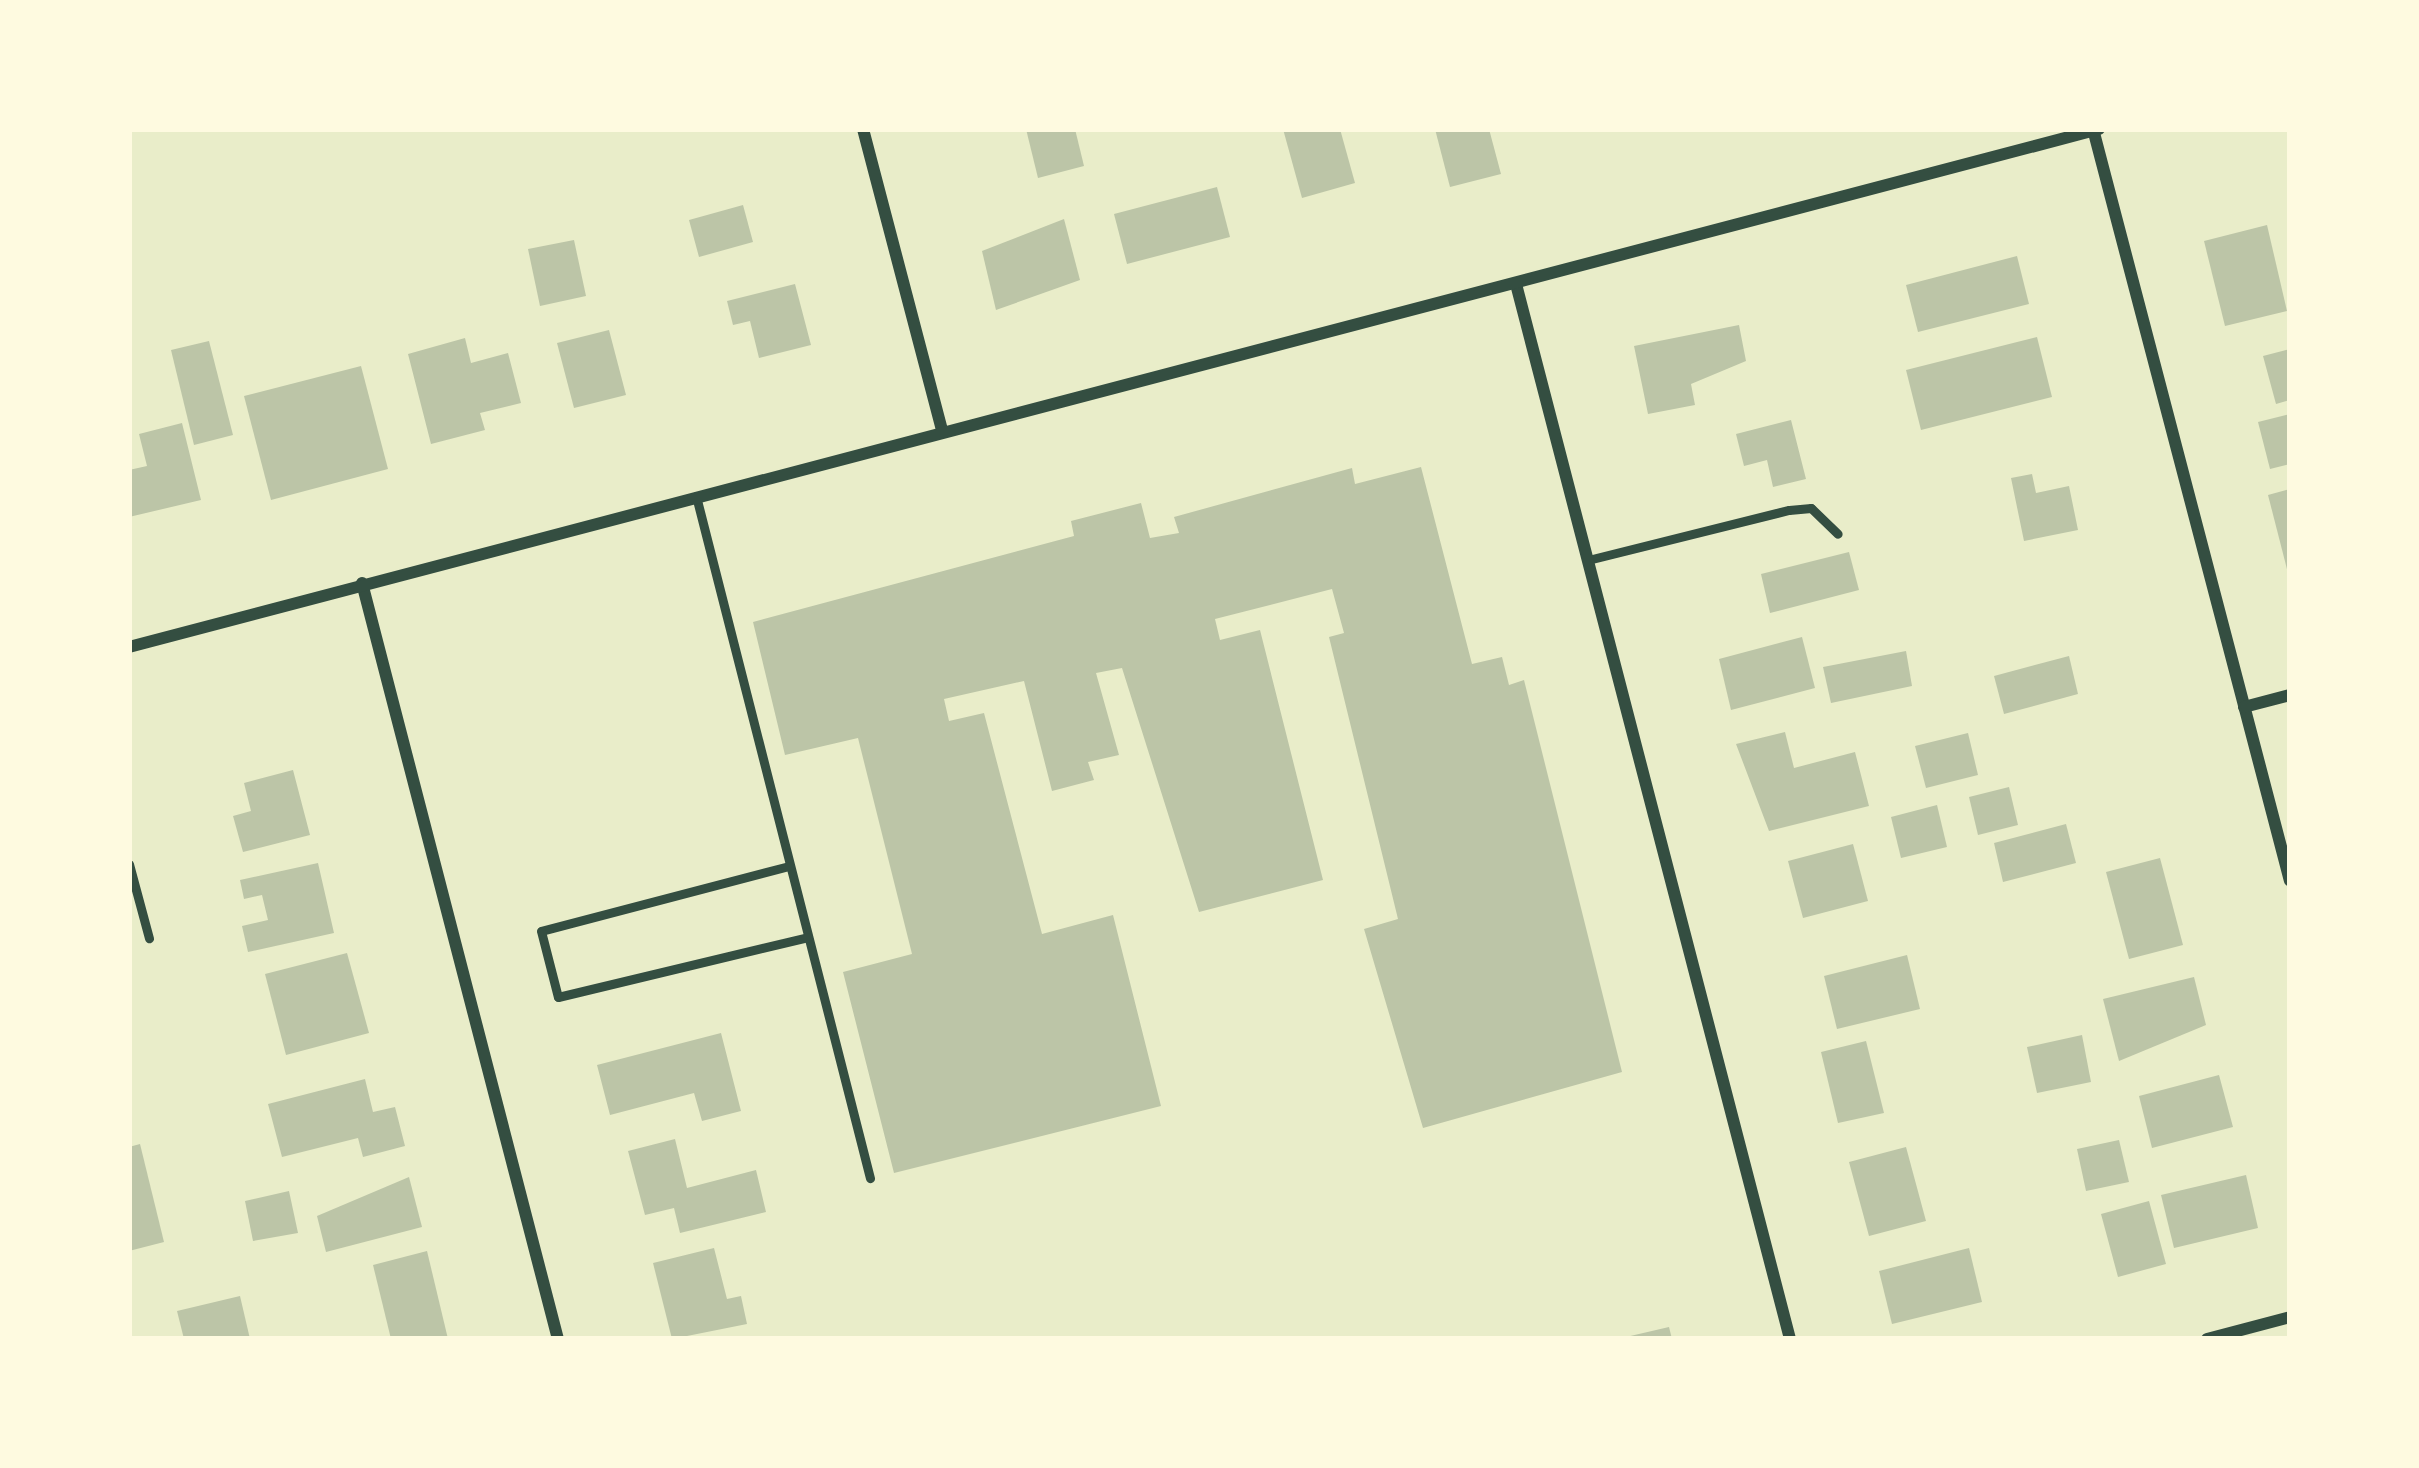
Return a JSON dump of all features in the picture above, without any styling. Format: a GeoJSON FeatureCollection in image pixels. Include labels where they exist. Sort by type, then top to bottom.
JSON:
{"type":"FeatureCollection","features":[{"type":"Feature","properties":{"kind":"street"},"geometry":{"type":"LineString","coordinates":[[863,129],[942,431]]}},
{"type":"Feature","properties":{"kind":"street"},"geometry":{"type":"LineString","coordinates":[[129,647],[2095,130],[2290,881]]}},
{"type":"Feature","properties":{"kind":"street"},"geometry":{"type":"LineString","coordinates":[[1516,284],[1790,1339]]}},
{"type":"Feature","properties":{"kind":"street"},"geometry":{"type":"LineString","coordinates":[[362,583],[558,1339]]}},
{"type":"Feature","properties":{"kind":"street"},"geometry":{"type":"LineString","coordinates":[[2244,707],[2290,695]]}},
{"type":"Feature","properties":{"kind":"street"},"geometry":{"type":"LineString","coordinates":[[2206,1339],[2290,1317]]}},
{"type":"Feature","properties":{"kind":"lane"},"geometry":{"type":"LineString","coordinates":[[696,496],[870,1178]]}},
{"type":"Feature","properties":{"kind":"lane"},"geometry":{"type":"LineString","coordinates":[[1588,560],[1789,510],[1827,516],[1838,534]]}},
{"type":"Feature","properties":{"kind":"lane"},"geometry":{"type":"LineString","coordinates":[[129,864],[149,938]]}},
{"type":"Feature","properties":{"kind":"lane"},"geometry":{"type":"LineString","coordinates":[[789,866],[541,931],[546,953],[558,997],[808,937]]}},
{"type":"Feature","properties":{"kind":"building"},"geometry":{"type":"Polygon","coordinates":[[[1026,129],[1075,129],[1084,166],[1038,178],[1026,129]]]}},
{"type":"Feature","properties":{"kind":"building"},"geometry":{"type":"Polygon","coordinates":[[[1283,129],[1340,129],[1355,183],[1302,198],[1283,129]]]}},
{"type":"Feature","properties":{"kind":"building"},"geometry":{"type":"Polygon","coordinates":[[[1435,129],[1489,129],[1501,174],[1450,187],[1435,129]]]}},
{"type":"Feature","properties":{"kind":"building"},"geometry":{"type":"Polygon","coordinates":[[[1217,187],[1230,237],[1127,264],[1114,214],[1217,187]]]}},
{"type":"Feature","properties":{"kind":"building"},"geometry":{"type":"Polygon","coordinates":[[[743,205],[753,242],[699,257],[689,220],[743,205]]]}},
{"type":"Feature","properties":{"kind":"building"},"geometry":{"type":"Polygon","coordinates":[[[1064,219],[1080,280],[996,310],[982,251],[1064,219]]]}},
{"type":"Feature","properties":{"kind":"building"},"geometry":{"type":"Polygon","coordinates":[[[2267,225],[2287,311],[2225,326],[2204,241],[2267,225]]]}},
{"type":"Feature","properties":{"kind":"building"},"geometry":{"type":"Polygon","coordinates":[[[574,240],[586,296],[540,306],[528,249],[574,240]]]}},
{"type":"Feature","properties":{"kind":"building"},"geometry":{"type":"Polygon","coordinates":[[[2017,256],[2029,304],[1918,332],[1906,285],[2017,256]]]}},
{"type":"Feature","properties":{"kind":"building"},"geometry":{"type":"Polygon","coordinates":[[[795,284],[811,345],[759,358],[750,321],[733,325],[727,301],[795,284]]]}},
{"type":"Feature","properties":{"kind":"building"},"geometry":{"type":"Polygon","coordinates":[[[1739,325],[1746,361],[1691,384],[1695,405],[1648,414],[1634,346],[1739,325]]]}},
{"type":"Feature","properties":{"kind":"building"},"geometry":{"type":"Polygon","coordinates":[[[609,330],[626,395],[574,408],[557,343],[609,330]]]}},
{"type":"Feature","properties":{"kind":"building"},"geometry":{"type":"Polygon","coordinates":[[[2037,337],[2052,397],[1921,430],[1906,370],[2037,337]]]}},
{"type":"Feature","properties":{"kind":"building"},"geometry":{"type":"Polygon","coordinates":[[[465,338],[471,363],[508,353],[521,403],[480,413],[485,430],[431,444],[408,354],[465,338]]]}},
{"type":"Feature","properties":{"kind":"building"},"geometry":{"type":"Polygon","coordinates":[[[209,341],[233,435],[194,445],[171,350],[209,341]]]}},
{"type":"Feature","properties":{"kind":"building"},"geometry":{"type":"Polygon","coordinates":[[[2290,349],[2290,400],[2276,404],[2263,356],[2290,349]]]}},
{"type":"Feature","properties":{"kind":"building"},"geometry":{"type":"Polygon","coordinates":[[[361,366],[388,469],[271,500],[244,396],[361,366]]]}},
{"type":"Feature","properties":{"kind":"building"},"geometry":{"type":"Polygon","coordinates":[[[2290,414],[2290,464],[2270,469],[2258,422],[2290,414]]]}},
{"type":"Feature","properties":{"kind":"building"},"geometry":{"type":"Polygon","coordinates":[[[1791,420],[1806,479],[1773,487],[1767,460],[1744,466],[1736,434],[1791,420]]]}},
{"type":"Feature","properties":{"kind":"building"},"geometry":{"type":"Polygon","coordinates":[[[182,423],[201,500],[129,517],[129,470],[147,466],[139,434],[182,423]]]}},
{"type":"Feature","properties":{"kind":"building"},"geometry":{"type":"Polygon","coordinates":[[[1421,467],[1472,664],[1502,657],[1509,685],[1524,680],[1622,1072],[1423,1128],[1364,929],[1398,919],[1329,637],[1344,633],[1332,589],[1215,619],[1220,640],[1260,630],[1323,880],[1199,912],[1122,668],[1096,673],[1119,755],[1088,762],[1094,780],[1052,791],[1024,681],[944,699],[949,721],[984,713],[1042,934],[1113,915],[1161,1106],[894,1173],[843,972],[912,954],[858,738],[785,755],[753,622],[1074,536],[1071,521],[1141,503],[1150,538],[1179,533],[1174,517],[1352,468],[1355,484],[1421,467]]]}},
{"type":"Feature","properties":{"kind":"building"},"geometry":{"type":"Polygon","coordinates":[[[2032,474],[2036,493],[2069,486],[2078,530],[2024,541],[2011,478],[2032,474]]]}},
{"type":"Feature","properties":{"kind":"building"},"geometry":{"type":"Polygon","coordinates":[[[2290,489],[2290,572],[2288,573],[2268,495],[2290,489]]]}},
{"type":"Feature","properties":{"kind":"building"},"geometry":{"type":"Polygon","coordinates":[[[1849,552],[1859,590],[1770,613],[1761,574],[1849,552]]]}},
{"type":"Feature","properties":{"kind":"building"},"geometry":{"type":"Polygon","coordinates":[[[1802,637],[1815,688],[1731,710],[1719,659],[1802,637]]]}},
{"type":"Feature","properties":{"kind":"building"},"geometry":{"type":"Polygon","coordinates":[[[1906,651],[1912,686],[1831,703],[1823,667],[1906,651]]]}},
{"type":"Feature","properties":{"kind":"building"},"geometry":{"type":"Polygon","coordinates":[[[2069,656],[2078,694],[2004,714],[1994,676],[2069,656]]]}},
{"type":"Feature","properties":{"kind":"building"},"geometry":{"type":"Polygon","coordinates":[[[1785,732],[1794,768],[1855,752],[1869,806],[1769,831],[1736,744],[1785,732]]]}},
{"type":"Feature","properties":{"kind":"building"},"geometry":{"type":"Polygon","coordinates":[[[1968,733],[1978,775],[1926,788],[1915,746],[1968,733]]]}},
{"type":"Feature","properties":{"kind":"building"},"geometry":{"type":"Polygon","coordinates":[[[293,770],[310,835],[243,852],[233,816],[251,811],[244,783],[293,770]]]}},
{"type":"Feature","properties":{"kind":"building"},"geometry":{"type":"Polygon","coordinates":[[[2009,787],[2018,825],[1978,835],[1969,797],[2009,787]]]}},
{"type":"Feature","properties":{"kind":"building"},"geometry":{"type":"Polygon","coordinates":[[[1937,805],[1947,847],[1901,858],[1891,817],[1937,805]]]}},
{"type":"Feature","properties":{"kind":"building"},"geometry":{"type":"Polygon","coordinates":[[[2066,824],[2076,863],[2003,882],[1994,843],[2066,824]]]}},
{"type":"Feature","properties":{"kind":"building"},"geometry":{"type":"Polygon","coordinates":[[[1853,844],[1868,901],[1803,918],[1788,861],[1853,844]]]}},
{"type":"Feature","properties":{"kind":"building"},"geometry":{"type":"Polygon","coordinates":[[[2160,858],[2183,945],[2129,959],[2106,872],[2160,858]]]}},
{"type":"Feature","properties":{"kind":"building"},"geometry":{"type":"Polygon","coordinates":[[[318,863],[334,933],[248,952],[242,926],[268,920],[262,895],[244,899],[240,880],[318,863]]]}},
{"type":"Feature","properties":{"kind":"building"},"geometry":{"type":"Polygon","coordinates":[[[347,953],[369,1033],[286,1055],[265,974],[347,953]]]}},
{"type":"Feature","properties":{"kind":"building"},"geometry":{"type":"Polygon","coordinates":[[[1907,955],[1920,1009],[1837,1029],[1824,976],[1907,955]]]}},
{"type":"Feature","properties":{"kind":"building"},"geometry":{"type":"Polygon","coordinates":[[[2194,977],[2206,1025],[2119,1061],[2103,999],[2194,977]]]}},
{"type":"Feature","properties":{"kind":"building"},"geometry":{"type":"Polygon","coordinates":[[[721,1033],[741,1111],[702,1121],[694,1093],[610,1115],[597,1065],[721,1033]]]}},
{"type":"Feature","properties":{"kind":"building"},"geometry":{"type":"Polygon","coordinates":[[[2082,1035],[2091,1082],[2037,1093],[2027,1047],[2082,1035]]]}},
{"type":"Feature","properties":{"kind":"building"},"geometry":{"type":"Polygon","coordinates":[[[1866,1041],[1884,1113],[1838,1123],[1821,1052],[1866,1041]]]}},
{"type":"Feature","properties":{"kind":"building"},"geometry":{"type":"Polygon","coordinates":[[[2219,1075],[2233,1127],[2152,1148],[2139,1096],[2219,1075]]]}},
{"type":"Feature","properties":{"kind":"building"},"geometry":{"type":"Polygon","coordinates":[[[365,1079],[373,1112],[395,1107],[405,1146],[363,1157],[358,1138],[282,1157],[268,1104],[365,1079]]]}},
{"type":"Feature","properties":{"kind":"building"},"geometry":{"type":"Polygon","coordinates":[[[675,1139],[687,1188],[756,1170],[766,1212],[680,1233],[674,1208],[645,1215],[628,1151],[675,1139]]]}},
{"type":"Feature","properties":{"kind":"building"},"geometry":{"type":"Polygon","coordinates":[[[2119,1140],[2129,1182],[2086,1191],[2077,1149],[2119,1140]]]}},
{"type":"Feature","properties":{"kind":"building"},"geometry":{"type":"Polygon","coordinates":[[[140,1144],[164,1242],[129,1251],[129,1147],[140,1144]]]}},
{"type":"Feature","properties":{"kind":"building"},"geometry":{"type":"Polygon","coordinates":[[[1906,1147],[1926,1221],[1869,1236],[1849,1162],[1906,1147]]]}},
{"type":"Feature","properties":{"kind":"building"},"geometry":{"type":"Polygon","coordinates":[[[2246,1175],[2258,1228],[2174,1248],[2161,1195],[2246,1175]]]}},
{"type":"Feature","properties":{"kind":"building"},"geometry":{"type":"Polygon","coordinates":[[[409,1177],[422,1227],[326,1252],[317,1216],[409,1177]]]}},
{"type":"Feature","properties":{"kind":"building"},"geometry":{"type":"Polygon","coordinates":[[[289,1191],[298,1233],[253,1241],[245,1201],[289,1191]]]}},
{"type":"Feature","properties":{"kind":"building"},"geometry":{"type":"Polygon","coordinates":[[[2149,1201],[2166,1264],[2118,1277],[2101,1214],[2149,1201]]]}},
{"type":"Feature","properties":{"kind":"building"},"geometry":{"type":"Polygon","coordinates":[[[714,1248],[727,1299],[741,1296],[747,1324],[672,1339],[653,1263],[714,1248]]]}},
{"type":"Feature","properties":{"kind":"building"},"geometry":{"type":"Polygon","coordinates":[[[1969,1248],[1982,1302],[1892,1324],[1879,1271],[1969,1248]]]}},
{"type":"Feature","properties":{"kind":"building"},"geometry":{"type":"Polygon","coordinates":[[[427,1251],[448,1339],[391,1339],[373,1265],[427,1251]]]}},
{"type":"Feature","properties":{"kind":"building"},"geometry":{"type":"Polygon","coordinates":[[[240,1296],[250,1339],[184,1339],[177,1311],[240,1296]]]}},
{"type":"Feature","properties":{"kind":"building"},"geometry":{"type":"Polygon","coordinates":[[[1669,1327],[1672,1339],[1626,1339],[1626,1337],[1669,1327]]]}}]}
